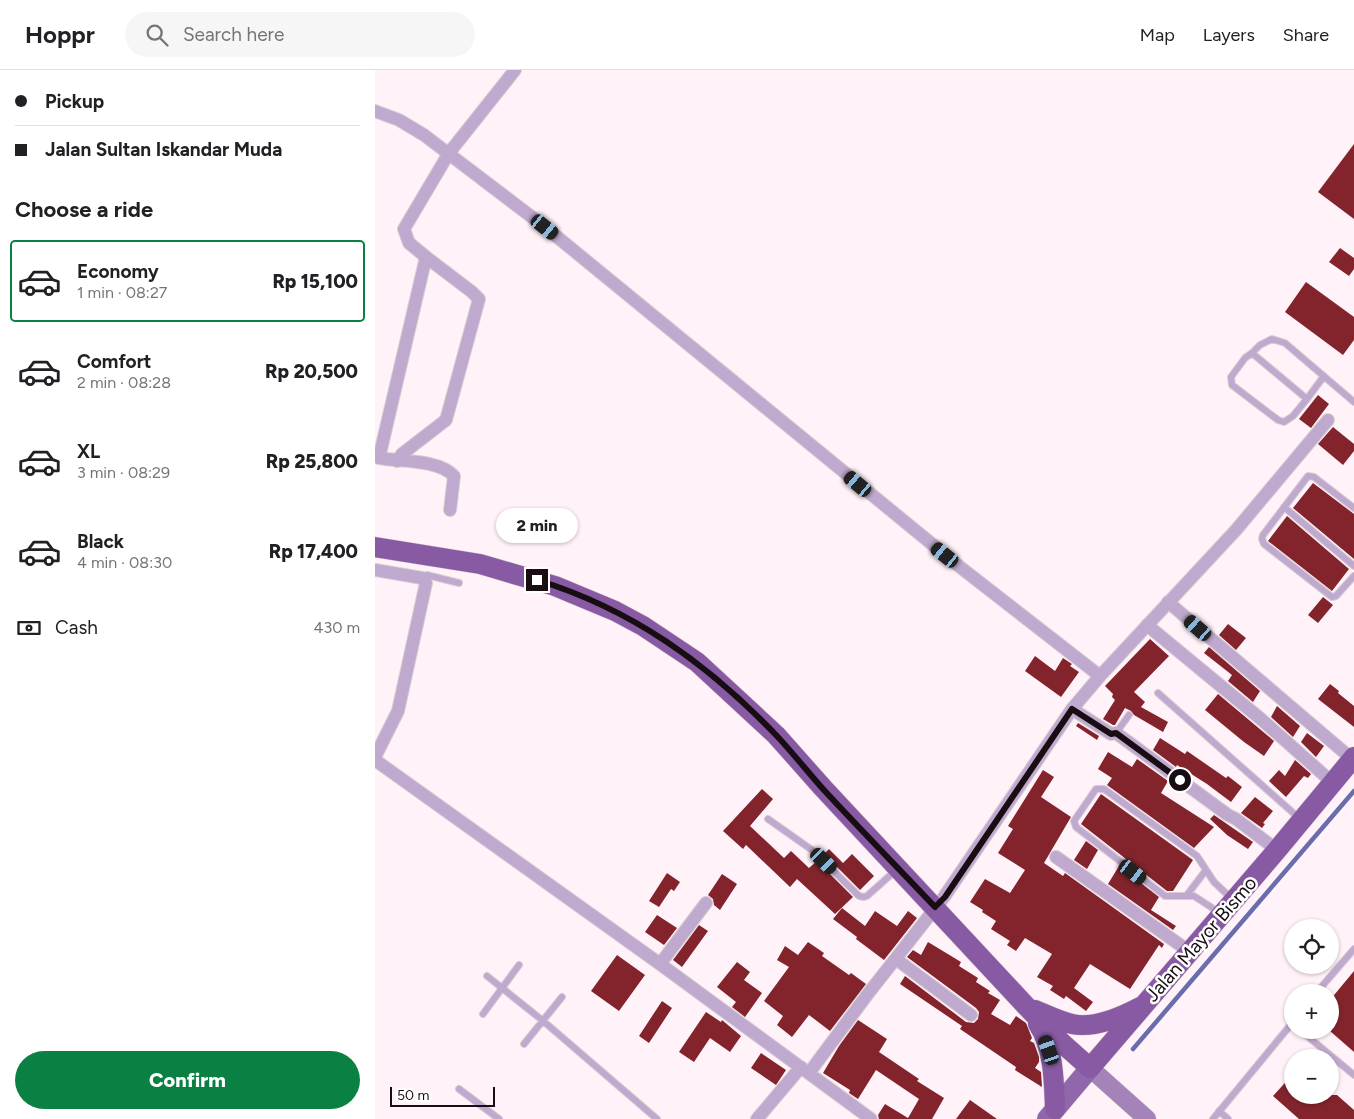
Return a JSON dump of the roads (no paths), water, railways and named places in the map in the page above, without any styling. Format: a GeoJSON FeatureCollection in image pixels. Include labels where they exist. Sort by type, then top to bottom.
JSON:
{"type":"FeatureCollection","features":[{"type":"Feature","properties":{"kind":"highway"},"geometry":{"type":"LineString","coordinates":[[375,547],[480,564],[555,586],[615,611],[643,626],[697,662],[776,735],[1026,1006],[1062,1043],[1090,1068]]}},
{"type":"Feature","properties":{"kind":"highway","name":"Jalan Mayor Bismo"},"geometry":{"type":"LineString","coordinates":[[1090,1068],[1302,821],[1353,758]]}},
{"type":"Feature","properties":{"kind":"highway"},"geometry":{"type":"LineString","coordinates":[[1026,1006],[1073,1024],[1088,1025],[1123,1016],[1145,1005]]}},
{"type":"Feature","properties":{"kind":"highway"},"geometry":{"type":"LineString","coordinates":[[1026,1006],[1042,1030],[1049,1050],[1054,1082],[1051,1114]]}},
{"type":"Feature","properties":{"kind":"main road","name":"Jalan Mayor Bismo"},"geometry":{"type":"LineString","coordinates":[[1051,1114],[1090,1068]]}},
{"type":"Feature","properties":{"kind":"main road"},"geometry":{"type":"LineString","coordinates":[[1090,1068],[1147,1119]]}},
{"type":"Feature","properties":{"kind":"street"},"geometry":{"type":"LineString","coordinates":[[397,461],[402,454],[446,420],[479,300],[472,292],[409,243],[403,229],[449,153],[515,70]]}},
{"type":"Feature","properties":{"kind":"street"},"geometry":{"type":"LineString","coordinates":[[375,111],[399,120],[449,153],[545,227],[960,567],[1100,676]]}},
{"type":"Feature","properties":{"kind":"street"},"geometry":{"type":"LineString","coordinates":[[425,257],[377,460],[429,464],[451,473],[454,476],[450,510]]}},
{"type":"Feature","properties":{"kind":"street"},"geometry":{"type":"LineString","coordinates":[[757,1119],[805,1070],[896,959],[950,889],[1072,709],[1100,676],[1236,530],[1328,420]]}},
{"type":"Feature","properties":{"kind":"street"},"geometry":{"type":"LineString","coordinates":[[375,570],[422,578],[426,583],[398,711],[375,758],[871,1119]]}},
{"type":"Feature","properties":{"kind":"street"},"geometry":{"type":"LineString","coordinates":[[1168,602],[1353,758]]}},
{"type":"Feature","properties":{"kind":"street"},"geometry":{"type":"LineString","coordinates":[[1147,625],[1262,720],[1333,783]]}},
{"type":"Feature","properties":{"kind":"street"},"geometry":{"type":"LineString","coordinates":[[1072,709],[1111,734],[1116,733],[1277,850]]}},
{"type":"Feature","properties":{"kind":"street"},"geometry":{"type":"LineString","coordinates":[[1056,857],[1190,952]]}},
{"type":"Feature","properties":{"kind":"street"},"geometry":{"type":"LineString","coordinates":[[660,964],[706,904]]}},
{"type":"Feature","properties":{"kind":"street"},"geometry":{"type":"LineString","coordinates":[[896,959],[971,1015]]}},
{"type":"Feature","properties":{"kind":"lane"},"geometry":{"type":"LineString","coordinates":[[1324,376],[1293,416],[1284,422],[1278,420],[1232,385],[1231,378],[1245,358],[1272,339],[1285,343],[1324,376],[1354,402]]}},
{"type":"Feature","properties":{"kind":"lane"},"geometry":{"type":"LineString","coordinates":[[1252,352],[1307,399]]}},
{"type":"Feature","properties":{"kind":"lane"},"geometry":{"type":"LineString","coordinates":[[1354,508],[1312,476],[1308,476],[1262,539],[1264,544],[1332,597],[1336,596],[1354,576]]}},
{"type":"Feature","properties":{"kind":"lane"},"geometry":{"type":"LineString","coordinates":[[1284,507],[1354,566]]}},
{"type":"Feature","properties":{"kind":"lane"},"geometry":{"type":"LineString","coordinates":[[425,580],[427,575],[459,583]]}},
{"type":"Feature","properties":{"kind":"lane"},"geometry":{"type":"LineString","coordinates":[[1158,693],[1302,821]]}},
{"type":"Feature","properties":{"kind":"lane"},"geometry":{"type":"LineString","coordinates":[[1116,733],[1129,715]]}},
{"type":"Feature","properties":{"kind":"lane"},"geometry":{"type":"LineString","coordinates":[[1096,789],[1103,789],[1197,856],[1228,907],[1187,895],[1169,897],[1162,894],[1076,827],[1074,821],[1096,789]]}},
{"type":"Feature","properties":{"kind":"lane"},"geometry":{"type":"LineString","coordinates":[[768,819],[812,850],[859,896],[867,896],[898,868]]}},
{"type":"Feature","properties":{"kind":"lane"},"geometry":{"type":"LineString","coordinates":[[1187,895],[1205,870]]}},
{"type":"Feature","properties":{"kind":"lane"},"geometry":{"type":"LineString","coordinates":[[1324,984],[1354,949]]}},
{"type":"Feature","properties":{"kind":"lane"},"geometry":{"type":"LineString","coordinates":[[483,1014],[519,965]]}},
{"type":"Feature","properties":{"kind":"lane"},"geometry":{"type":"LineString","coordinates":[[487,976],[543,1020],[657,1119]]}},
{"type":"Feature","properties":{"kind":"lane"},"geometry":{"type":"LineString","coordinates":[[524,1044],[562,997]]}},
{"type":"Feature","properties":{"kind":"lane"},"geometry":{"type":"LineString","coordinates":[[1213,1119],[1284,1033]]}},
{"type":"Feature","properties":{"kind":"lane"},"geometry":{"type":"LineString","coordinates":[[1311,1039],[1354,1075]]}},
{"type":"Feature","properties":{"kind":"lane"},"geometry":{"type":"LineString","coordinates":[[459,1089],[499,1119]]}},
{"type":"Feature","properties":{"kind":"lane"},"geometry":{"type":"LineString","coordinates":[[1219,1111],[1229,1119]]}},
{"type":"Feature","properties":{"kind":"waterway"},"geometry":{"type":"LineString","coordinates":[[1133,1049],[1354,791]]}}]}
